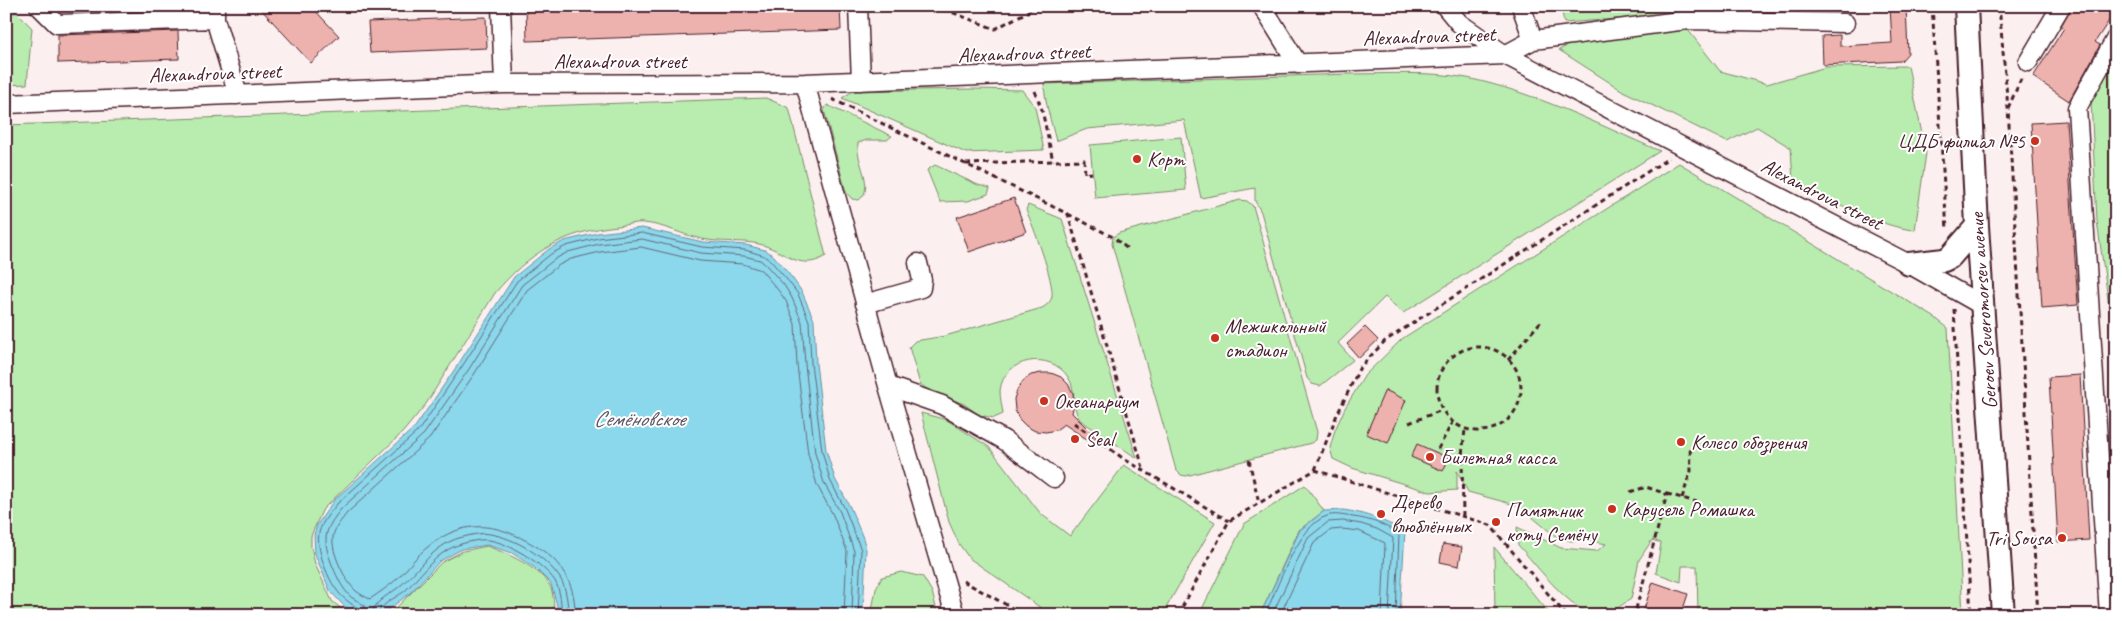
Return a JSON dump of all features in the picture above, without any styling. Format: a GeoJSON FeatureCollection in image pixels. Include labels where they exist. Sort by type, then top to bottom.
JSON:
{"type":"FeatureCollection","features":[{"type":"Feature","properties":{"kind":"main road","name":"Geroev Severomorsev avenue"},"geometry":{"type":"LineString","coordinates":[[1966,6],[1977,226],[2003,615]]}},
{"type":"Feature","properties":{"kind":"main road"},"geometry":{"type":"LineString","coordinates":[[1909,264],[1944,260],[1950,257],[1977,226]]}},
{"type":"Feature","properties":{"kind":"street"},"geometry":{"type":"LineString","coordinates":[[39,6],[57,24],[215,13],[238,95]]}},
{"type":"Feature","properties":{"kind":"street"},"geometry":{"type":"LineString","coordinates":[[501,6],[504,84]]}},
{"type":"Feature","properties":{"kind":"street"},"geometry":{"type":"LineString","coordinates":[[858,6],[861,81]]}},
{"type":"Feature","properties":{"kind":"street"},"geometry":{"type":"LineString","coordinates":[[1262,6],[1298,64]]}},
{"type":"Feature","properties":{"kind":"street"},"geometry":{"type":"LineString","coordinates":[[1445,6],[1459,24],[1505,55],[1533,40],[1687,20],[1845,23]]}},
{"type":"Feature","properties":{"kind":"street"},"geometry":{"type":"LineString","coordinates":[[1521,6],[1533,40]]}},
{"type":"Feature","properties":{"kind":"street"},"geometry":{"type":"LineString","coordinates":[[2028,62],[2060,6]]}},
{"type":"Feature","properties":{"kind":"street"},"geometry":{"type":"LineString","coordinates":[[2109,615],[2078,108],[2116,38]]}},
{"type":"Feature","properties":{"kind":"street","name":"Alexandrova street"},"geometry":{"type":"LineString","coordinates":[[6,104],[504,84],[805,84],[1505,55],[1909,264],[1982,306]]}},
{"type":"Feature","properties":{"kind":"street"},"geometry":{"type":"LineString","coordinates":[[805,84],[888,386],[955,615]]}},
{"type":"Feature","properties":{"kind":"street"},"geometry":{"type":"LineString","coordinates":[[865,304],[921,288],[922,280],[918,263]]}},
{"type":"Feature","properties":{"kind":"street"},"geometry":{"type":"LineString","coordinates":[[888,386],[942,405],[1004,440],[1054,478]]}},
{"type":"Feature","properties":{"kind":"path"},"geometry":{"type":"LineString","coordinates":[[936,6],[994,29],[1038,6]]}},
{"type":"Feature","properties":{"kind":"path"},"geometry":{"type":"LineString","coordinates":[[1999,6],[2008,108],[2038,615]]}},
{"type":"Feature","properties":{"kind":"path"},"geometry":{"type":"LineString","coordinates":[[2008,108],[2028,62]]}},
{"type":"Feature","properties":{"kind":"path"},"geometry":{"type":"LineString","coordinates":[[1034,75],[1035,90],[1042,110],[1053,161]]}},
{"type":"Feature","properties":{"kind":"path"},"geometry":{"type":"LineString","coordinates":[[831,82],[832,99],[1068,214],[1113,237],[1130,250]]}},
{"type":"Feature","properties":{"kind":"path"},"geometry":{"type":"LineString","coordinates":[[1178,615],[1230,521],[1315,470],[1336,417],[1360,367],[1385,341],[1671,156]]}},
{"type":"Feature","properties":{"kind":"path"},"geometry":{"type":"LineString","coordinates":[[965,164],[1084,160],[1085,174],[1092,173]]}},
{"type":"Feature","properties":{"kind":"path"},"geometry":{"type":"LineString","coordinates":[[1068,214],[1144,471]]}},
{"type":"Feature","properties":{"kind":"path"},"geometry":{"type":"LineString","coordinates":[[1508,360],[1542,319]]}},
{"type":"Feature","properties":{"kind":"path"},"geometry":{"type":"LineString","coordinates":[[1476,348],[1496,351],[1508,360],[1517,372],[1520,382],[1519,402],[1514,411],[1500,426],[1491,430],[1465,430],[1452,422],[1442,410],[1437,397],[1438,377],[1446,364],[1457,353],[1476,348]]}},
{"type":"Feature","properties":{"kind":"path"},"geometry":{"type":"LineString","coordinates":[[1409,423],[1442,410]]}},
{"type":"Feature","properties":{"kind":"path"},"geometry":{"type":"LineString","coordinates":[[1438,449],[1452,422]]}},
{"type":"Feature","properties":{"kind":"path"},"geometry":{"type":"LineString","coordinates":[[1074,423],[1124,459],[1230,521]]}},
{"type":"Feature","properties":{"kind":"path"},"geometry":{"type":"LineString","coordinates":[[1463,517],[1462,454],[1465,430]]}},
{"type":"Feature","properties":{"kind":"path"},"geometry":{"type":"LineString","coordinates":[[1682,498],[1691,471],[1690,446]]}},
{"type":"Feature","properties":{"kind":"path"},"geometry":{"type":"LineString","coordinates":[[1249,460],[1259,503]]}},
{"type":"Feature","properties":{"kind":"path"},"geometry":{"type":"LineString","coordinates":[[1315,470],[1490,525],[1566,615]]}},
{"type":"Feature","properties":{"kind":"path"},"geometry":{"type":"LineString","coordinates":[[1630,492],[1646,488],[1697,502]]}},
{"type":"Feature","properties":{"kind":"path"},"geometry":{"type":"LineString","coordinates":[[1629,615],[1636,609],[1666,494]]}},
{"type":"Feature","properties":{"kind":"path"},"geometry":{"type":"LineString","coordinates":[[941,568],[1025,615]]}},
{"type":"Feature","properties":{"kind":"green space"},"geometry":{"type":"Polygon","coordinates":[[[1561,6],[1782,6],[1564,23],[1561,6]]]}},
{"type":"Feature","properties":{"kind":"green space"},"geometry":{"type":"Polygon","coordinates":[[[16,12],[32,28],[27,84],[6,85],[6,19],[16,12]]]}},
{"type":"Feature","properties":{"kind":"green space"},"geometry":{"type":"Polygon","coordinates":[[[1688,30],[1720,71],[1767,84],[1826,67],[1908,66],[1926,153],[1915,230],[1886,224],[1870,218],[1793,182],[1791,148],[1757,127],[1727,142],[1623,91],[1559,50],[1574,42],[1688,30]]]}},
{"type":"Feature","properties":{"kind":"green space"},"geometry":{"type":"Polygon","coordinates":[[[2116,59],[2116,356],[2097,221],[2091,101],[2116,59]]]}},
{"type":"Feature","properties":{"kind":"green space"},"geometry":{"type":"Polygon","coordinates":[[[1349,74],[1438,74],[1492,84],[1541,100],[1660,151],[1403,313],[1385,297],[1338,343],[1353,360],[1320,386],[1312,384],[1307,378],[1261,212],[1255,201],[1255,188],[1201,198],[1184,120],[1087,129],[1056,141],[1044,84],[1349,74]]]}},
{"type":"Feature","properties":{"kind":"green space"},"geometry":{"type":"Polygon","coordinates":[[[1022,90],[1035,107],[1044,150],[966,153],[842,98],[853,91],[1022,90]]]}},
{"type":"Feature","properties":{"kind":"green space"},"geometry":{"type":"Polygon","coordinates":[[[766,98],[789,108],[826,256],[816,261],[800,261],[759,244],[702,239],[652,224],[634,223],[581,233],[564,239],[549,246],[521,266],[495,293],[426,404],[403,432],[323,509],[311,536],[315,564],[332,601],[349,615],[6,615],[6,125],[766,98]]]}},
{"type":"Feature","properties":{"kind":"green space"},"geometry":{"type":"Polygon","coordinates":[[[827,105],[892,136],[887,140],[867,140],[858,143],[859,158],[866,188],[864,195],[859,200],[852,199],[846,192],[824,110],[827,105]]]}},
{"type":"Feature","properties":{"kind":"green space","name":"Корт"},"geometry":{"type":"Polygon","coordinates":[[[1181,137],[1186,190],[1095,198],[1090,145],[1181,137]]]}},
{"type":"Feature","properties":{"kind":"green space"},"geometry":{"type":"Polygon","coordinates":[[[1679,163],[1934,317],[1948,328],[1963,615],[1698,615],[1697,566],[1682,566],[1681,582],[1656,573],[1661,543],[1652,540],[1639,560],[1631,599],[1607,614],[1593,614],[1569,600],[1557,589],[1518,545],[1517,527],[1561,548],[1597,551],[1606,544],[1588,540],[1570,541],[1555,536],[1519,506],[1468,492],[1457,471],[1457,490],[1430,492],[1352,468],[1333,459],[1330,448],[1335,430],[1345,408],[1365,375],[1403,338],[1679,163]]]}},
{"type":"Feature","properties":{"kind":"green space"},"geometry":{"type":"Polygon","coordinates":[[[935,165],[978,185],[990,188],[988,194],[968,201],[940,202],[927,170],[935,165]]]}},
{"type":"Feature","properties":{"kind":"green space","name":"Межшкольный стадион"},"geometry":{"type":"Polygon","coordinates":[[[1240,200],[1247,201],[1253,206],[1317,432],[1316,440],[1311,443],[1186,476],[1181,475],[1176,470],[1112,244],[1113,237],[1119,233],[1240,200]]]}},
{"type":"Feature","properties":{"kind":"green space"},"geometry":{"type":"Polygon","coordinates":[[[1028,205],[1062,219],[1137,458],[1080,420],[1077,415],[1071,382],[1060,368],[1051,363],[1029,361],[1018,365],[1010,371],[1003,380],[1000,391],[1003,414],[994,418],[979,415],[964,404],[930,391],[920,384],[909,347],[915,341],[945,336],[1042,308],[1051,300],[1050,278],[1026,210],[1028,205]]]}},
{"type":"Feature","properties":{"kind":"green space"},"geometry":{"type":"Polygon","coordinates":[[[921,413],[947,420],[989,447],[1041,514],[1070,536],[1124,465],[1215,522],[1162,615],[1051,615],[969,558],[959,544],[949,522],[921,413]]]}},
{"type":"Feature","properties":{"kind":"green space"},"geometry":{"type":"Polygon","coordinates":[[[1305,485],[1324,511],[1299,530],[1260,615],[1199,615],[1244,524],[1305,485]]]}},
{"type":"Feature","properties":{"kind":"green space"},"geometry":{"type":"Polygon","coordinates":[[[487,546],[521,561],[543,577],[552,591],[554,615],[389,615],[442,562],[463,551],[487,546]]]}},
{"type":"Feature","properties":{"kind":"green space"},"geometry":{"type":"Polygon","coordinates":[[[1494,547],[1551,615],[1495,615],[1494,547]]]}},
{"type":"Feature","properties":{"kind":"green space"},"geometry":{"type":"Polygon","coordinates":[[[901,572],[923,577],[932,592],[938,615],[871,615],[876,589],[882,577],[901,572]]]}},
{"type":"Feature","properties":{"kind":"water","name":"Семёновское"},"geometry":{"type":"Polygon","coordinates":[[[642,228],[703,242],[746,245],[765,250],[774,256],[802,292],[814,320],[816,363],[826,450],[835,479],[850,507],[866,549],[863,615],[557,615],[557,605],[551,584],[535,568],[512,553],[487,545],[462,549],[440,561],[409,594],[381,615],[359,615],[345,607],[330,591],[315,554],[314,535],[317,525],[334,500],[415,427],[514,277],[549,249],[564,241],[597,233],[642,228]]]}},
{"type":"Feature","properties":{"kind":"water"},"geometry":{"type":"Polygon","coordinates":[[[1343,510],[1375,518],[1405,531],[1400,615],[1260,615],[1300,530],[1324,511],[1343,510]]]}},
{"type":"Feature","properties":{"kind":"building"},"geometry":{"type":"Polygon","coordinates":[[[258,6],[311,6],[339,36],[311,63],[258,6]]]}},
{"type":"Feature","properties":{"kind":"building"},"geometry":{"type":"Polygon","coordinates":[[[587,6],[840,6],[841,30],[527,41],[526,8],[587,6]]]}},
{"type":"Feature","properties":{"kind":"building"},"geometry":{"type":"Polygon","coordinates":[[[1890,6],[1906,6],[1908,53],[1901,61],[1823,65],[1822,36],[1840,35],[1840,46],[1892,43],[1890,6]]]}},
{"type":"Feature","properties":{"kind":"building"},"geometry":{"type":"Polygon","coordinates":[[[2072,6],[2116,6],[2116,10],[2095,42],[2100,45],[2069,101],[2033,77],[2064,28],[2061,26],[2072,6]]]}},
{"type":"Feature","properties":{"kind":"building"},"geometry":{"type":"Polygon","coordinates":[[[486,17],[487,48],[370,53],[368,22],[486,17]]]}},
{"type":"Feature","properties":{"kind":"building"},"geometry":{"type":"Polygon","coordinates":[[[178,31],[179,59],[58,63],[58,35],[178,31]]]}},
{"type":"Feature","properties":{"kind":"building"},"geometry":{"type":"Polygon","coordinates":[[[2066,121],[2078,305],[2042,308],[2031,123],[2066,121]]]}},
{"type":"Feature","properties":{"kind":"building"},"geometry":{"type":"Polygon","coordinates":[[[1014,198],[1026,232],[969,252],[957,217],[1014,198]]]}},
{"type":"Feature","properties":{"kind":"building"},"geometry":{"type":"Polygon","coordinates":[[[1365,327],[1378,340],[1359,358],[1347,344],[1365,327]]]}},
{"type":"Feature","properties":{"kind":"building","name":"Океанариум"},"geometry":{"type":"Polygon","coordinates":[[[1051,373],[1061,377],[1068,384],[1073,393],[1072,413],[1096,437],[1091,442],[1064,424],[1056,430],[1046,432],[1035,431],[1019,419],[1015,410],[1014,399],[1017,390],[1023,381],[1031,375],[1051,373]]]}},
{"type":"Feature","properties":{"kind":"building"},"geometry":{"type":"Polygon","coordinates":[[[2080,375],[2089,540],[2058,542],[2049,377],[2080,375]]]}},
{"type":"Feature","properties":{"kind":"building"},"geometry":{"type":"Polygon","coordinates":[[[1385,390],[1406,400],[1388,443],[1366,434],[1385,390]]]}},
{"type":"Feature","properties":{"kind":"building","name":"Билетная касса"},"geometry":{"type":"Polygon","coordinates":[[[1417,444],[1449,458],[1443,471],[1411,457],[1417,444]]]}},
{"type":"Feature","properties":{"kind":"building"},"geometry":{"type":"Polygon","coordinates":[[[1443,544],[1462,547],[1459,566],[1440,562],[1443,544]]]}},
{"type":"Feature","properties":{"kind":"building"},"geometry":{"type":"Polygon","coordinates":[[[1653,582],[1688,594],[1681,615],[1642,615],[1653,582]]]}},
{"type":"Feature","properties":{"kind":"place","name":"ЦДБ филиал №5"},"geometry":{"type":"Point","coordinates":[2035,141]}},
{"type":"Feature","properties":{"kind":"place","name":"Корт"},"geometry":{"type":"Point","coordinates":[1137,159]}},
{"type":"Feature","properties":{"kind":"place","name":"Межшкольный стадион"},"geometry":{"type":"Point","coordinates":[1215,338]}},
{"type":"Feature","properties":{"kind":"place","name":"Океанариум"},"geometry":{"type":"Point","coordinates":[1044,401]}},
{"type":"Feature","properties":{"kind":"place","name":"Seal"},"geometry":{"type":"Point","coordinates":[1075,439]}},
{"type":"Feature","properties":{"kind":"place","name":"Колесо обозрения"},"geometry":{"type":"Point","coordinates":[1681,442]}},
{"type":"Feature","properties":{"kind":"place","name":"Билетная касса"},"geometry":{"type":"Point","coordinates":[1430,457]}},
{"type":"Feature","properties":{"kind":"place","name":"Карусель Ромашка"},"geometry":{"type":"Point","coordinates":[1612,509]}},
{"type":"Feature","properties":{"kind":"place","name":"Дерево влюблённых"},"geometry":{"type":"Point","coordinates":[1381,514]}},
{"type":"Feature","properties":{"kind":"place","name":"Памятник коту Семёну"},"geometry":{"type":"Point","coordinates":[1496,522]}},
{"type":"Feature","properties":{"kind":"place","name":"Tri Sousa"},"geometry":{"type":"Point","coordinates":[2062,538]}}]}
